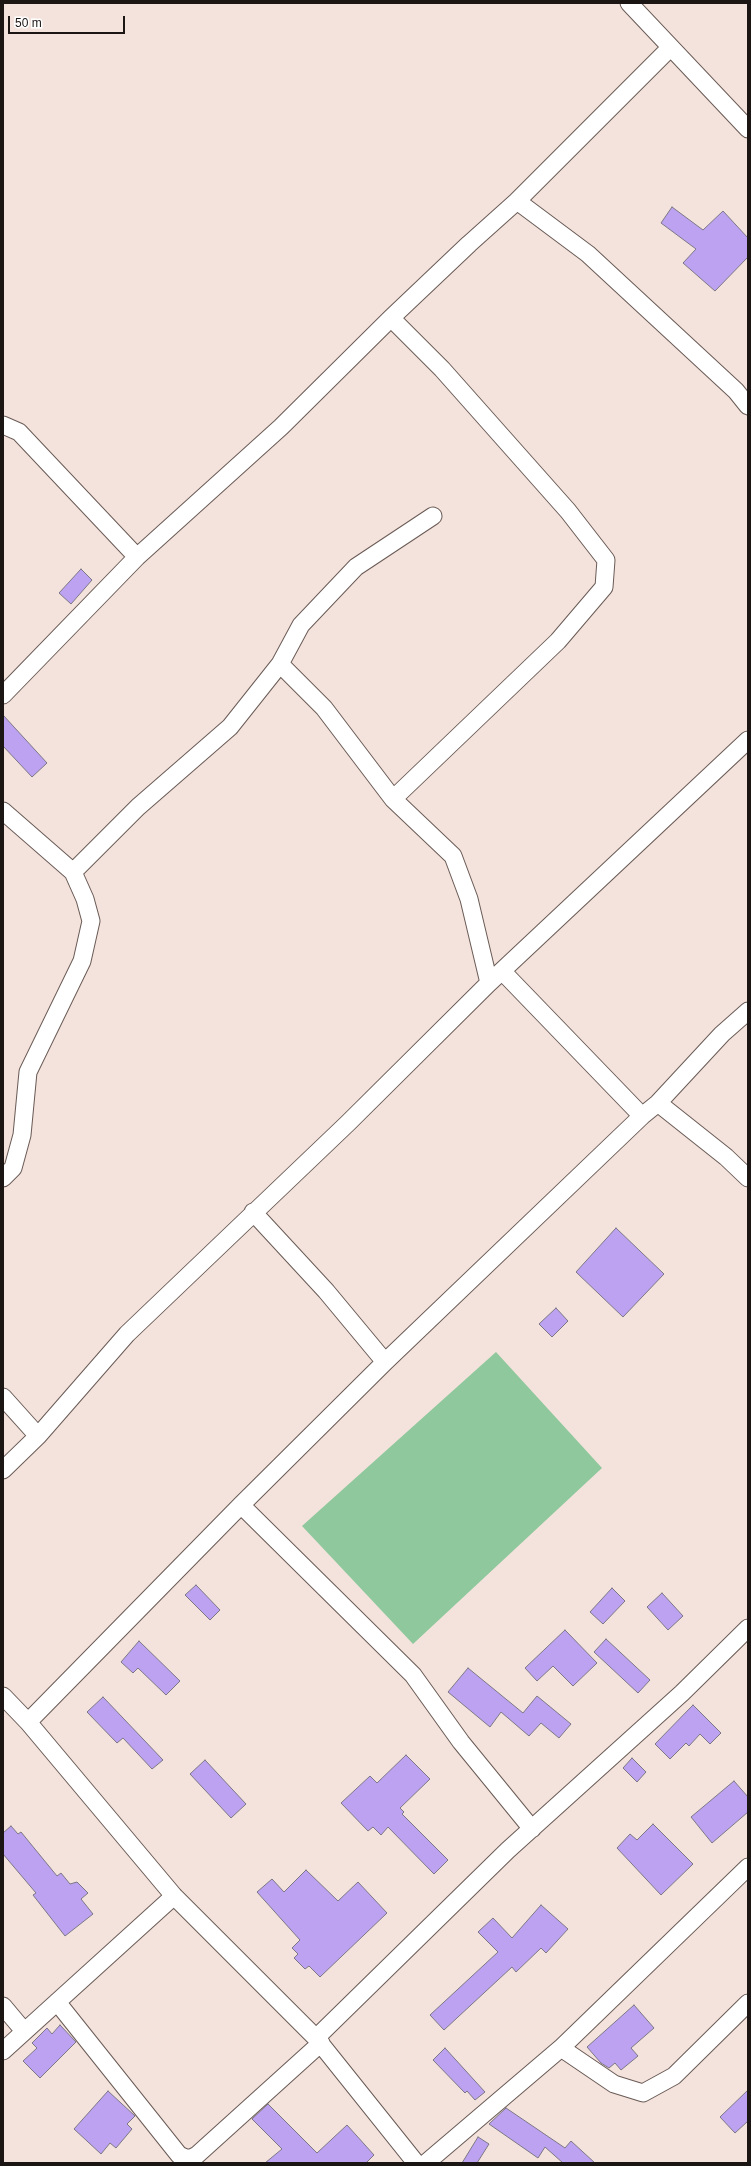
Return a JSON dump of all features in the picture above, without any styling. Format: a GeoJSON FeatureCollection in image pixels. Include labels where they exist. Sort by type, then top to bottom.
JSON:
{"type":"FeatureCollection","features":[{"type":"Feature","properties":{"kind":"street"},"geometry":{"type":"LineString","coordinates":[[629,3],[748,129]]}},
{"type":"Feature","properties":{"kind":"street"},"geometry":{"type":"LineString","coordinates":[[3,695],[137,557],[281,427],[391,318],[517,201],[670,48]]}},
{"type":"Feature","properties":{"kind":"street"},"geometry":{"type":"LineString","coordinates":[[517,201],[588,254],[736,391],[748,406]]}},
{"type":"Feature","properties":{"kind":"street"},"geometry":{"type":"LineString","coordinates":[[391,318],[447,375],[568,512],[606,560],[604,587],[558,641],[393,799]]}},
{"type":"Feature","properties":{"kind":"street"},"geometry":{"type":"LineString","coordinates":[[3,425],[19,432],[137,557]]}},
{"type":"Feature","properties":{"kind":"street"},"geometry":{"type":"LineString","coordinates":[[73,872],[138,807],[230,727],[280,664],[301,625],[356,567],[433,516]]}},
{"type":"Feature","properties":{"kind":"street"},"geometry":{"type":"LineString","coordinates":[[280,664],[324,708],[393,799],[453,856],[469,899],[489,983]]}},
{"type":"Feature","properties":{"kind":"street"},"geometry":{"type":"LineString","coordinates":[[3,1470],[38,1436],[127,1334],[253,1212],[348,1123],[489,983],[748,740]]}},
{"type":"Feature","properties":{"kind":"street"},"geometry":{"type":"LineString","coordinates":[[3,811],[73,872],[85,899],[91,921],[82,961],[28,1072],[22,1135],[12,1168],[3,1178]]}},
{"type":"Feature","properties":{"kind":"street"},"geometry":{"type":"LineString","coordinates":[[502,971],[642,1116]]}},
{"type":"Feature","properties":{"kind":"street"},"geometry":{"type":"LineString","coordinates":[[28,1722],[241,1505],[385,1362],[642,1116],[658,1103],[722,1034],[748,1011]]}},
{"type":"Feature","properties":{"kind":"street"},"geometry":{"type":"LineString","coordinates":[[658,1103],[726,1157],[748,1178]]}},
{"type":"Feature","properties":{"kind":"street"},"geometry":{"type":"LineString","coordinates":[[253,1212],[326,1291],[385,1362]]}},
{"type":"Feature","properties":{"kind":"street"},"geometry":{"type":"LineString","coordinates":[[3,1397],[38,1436]]}},
{"type":"Feature","properties":{"kind":"street"},"geometry":{"type":"LineString","coordinates":[[241,1505],[413,1675],[461,1742],[532,1829]]}},
{"type":"Feature","properties":{"kind":"street"},"geometry":{"type":"LineString","coordinates":[[57,2002],[180,2156],[191,2158],[197,2155],[318,2040],[508,1850],[682,1693],[748,1628]]}},
{"type":"Feature","properties":{"kind":"street"},"geometry":{"type":"LineString","coordinates":[[3,1696],[28,1722],[174,1896],[318,2040],[416,2163]]}},
{"type":"Feature","properties":{"kind":"street"},"geometry":{"type":"LineString","coordinates":[[426,2163],[561,2048],[748,1867]]}},
{"type":"Feature","properties":{"kind":"street"},"geometry":{"type":"LineString","coordinates":[[3,2051],[174,1896]]}},
{"type":"Feature","properties":{"kind":"street"},"geometry":{"type":"LineString","coordinates":[[561,2048],[614,2084],[643,2093],[674,2076],[748,2003]]}},
{"type":"Feature","properties":{"kind":"street"},"geometry":{"type":"LineString","coordinates":[[3,2006],[24,2031]]}},
{"type":"Feature","properties":{"kind":"green space"},"geometry":{"type":"Polygon","coordinates":[[[496,1352],[602,1468],[413,1644],[302,1526],[496,1352]]]}},
{"type":"Feature","properties":{"kind":"building"},"geometry":{"type":"Polygon","coordinates":[[[672,207],[703,230],[723,211],[748,238],[748,257],[715,291],[683,263],[696,249],[661,223],[672,207]]]}},
{"type":"Feature","properties":{"kind":"building"},"geometry":{"type":"Polygon","coordinates":[[[81,569],[92,580],[71,604],[59,593],[81,569]]]}},
{"type":"Feature","properties":{"kind":"building"},"geometry":{"type":"Polygon","coordinates":[[[3,715],[47,763],[32,777],[3,746],[3,715]]]}},
{"type":"Feature","properties":{"kind":"building"},"geometry":{"type":"Polygon","coordinates":[[[616,1228],[664,1274],[623,1317],[576,1272],[616,1228]]]}},
{"type":"Feature","properties":{"kind":"building"},"geometry":{"type":"Polygon","coordinates":[[[556,1308],[568,1321],[552,1337],[539,1324],[556,1308]]]}},
{"type":"Feature","properties":{"kind":"building"},"geometry":{"type":"Polygon","coordinates":[[[196,1585],[220,1610],[210,1620],[185,1595],[196,1585]]]}},
{"type":"Feature","properties":{"kind":"building"},"geometry":{"type":"Polygon","coordinates":[[[612,1588],[625,1601],[603,1624],[590,1612],[612,1588]]]}},
{"type":"Feature","properties":{"kind":"building"},"geometry":{"type":"Polygon","coordinates":[[[662,1593],[683,1616],[668,1630],[647,1607],[662,1593]]]}},
{"type":"Feature","properties":{"kind":"building"},"geometry":{"type":"Polygon","coordinates":[[[565,1630],[597,1663],[573,1686],[553,1666],[537,1681],[525,1668],[565,1630]]]}},
{"type":"Feature","properties":{"kind":"building"},"geometry":{"type":"Polygon","coordinates":[[[606,1639],[650,1680],[638,1693],[594,1652],[606,1639]]]}},
{"type":"Feature","properties":{"kind":"building"},"geometry":{"type":"Polygon","coordinates":[[[139,1641],[180,1681],[166,1695],[138,1668],[133,1673],[121,1662],[139,1641]]]}},
{"type":"Feature","properties":{"kind":"building"},"geometry":{"type":"Polygon","coordinates":[[[468,1668],[523,1713],[537,1696],[571,1724],[559,1738],[541,1723],[529,1736],[501,1712],[490,1727],[448,1692],[468,1668]]]}},
{"type":"Feature","properties":{"kind":"building"},"geometry":{"type":"Polygon","coordinates":[[[103,1697],[163,1760],[152,1769],[123,1738],[117,1743],[87,1712],[103,1697]]]}},
{"type":"Feature","properties":{"kind":"building"},"geometry":{"type":"Polygon","coordinates":[[[693,1705],[721,1733],[710,1744],[700,1734],[689,1746],[686,1743],[670,1759],[655,1744],[693,1705]]]}},
{"type":"Feature","properties":{"kind":"building"},"geometry":{"type":"Polygon","coordinates":[[[406,1755],[430,1779],[400,1808],[404,1812],[402,1814],[448,1860],[434,1874],[388,1827],[381,1835],[373,1827],[368,1831],[341,1803],[370,1776],[377,1783],[406,1755]]]}},
{"type":"Feature","properties":{"kind":"building"},"geometry":{"type":"Polygon","coordinates":[[[632,1758],[646,1772],[637,1782],[623,1768],[632,1758]]]}},
{"type":"Feature","properties":{"kind":"building"},"geometry":{"type":"Polygon","coordinates":[[[205,1760],[246,1804],[231,1818],[190,1774],[205,1760]]]}},
{"type":"Feature","properties":{"kind":"building"},"geometry":{"type":"Polygon","coordinates":[[[734,1781],[748,1797],[748,1812],[712,1843],[691,1817],[734,1781]]]}},
{"type":"Feature","properties":{"kind":"building"},"geometry":{"type":"Polygon","coordinates":[[[653,1824],[693,1864],[661,1895],[617,1848],[630,1834],[637,1840],[653,1824]]]}},
{"type":"Feature","properties":{"kind":"building"},"geometry":{"type":"Polygon","coordinates":[[[11,1826],[18,1834],[21,1832],[57,1876],[61,1873],[70,1884],[77,1882],[88,1893],[81,1899],[93,1914],[65,1936],[33,1895],[36,1893],[3,1854],[3,1833],[11,1826]]]}},
{"type":"Feature","properties":{"kind":"building"},"geometry":{"type":"Polygon","coordinates":[[[306,1870],[338,1901],[358,1882],[387,1913],[320,1977],[309,1966],[305,1969],[294,1958],[298,1954],[292,1948],[300,1940],[257,1892],[272,1879],[284,1892],[306,1870]]]}},
{"type":"Feature","properties":{"kind":"building"},"geometry":{"type":"Polygon","coordinates":[[[541,1905],[568,1929],[546,1953],[541,1948],[516,1972],[512,1967],[444,2030],[430,2015],[498,1952],[478,1932],[493,1918],[512,1938],[541,1905]]]}},
{"type":"Feature","properties":{"kind":"building"},"geometry":{"type":"Polygon","coordinates":[[[634,2005],[654,2028],[631,2048],[638,2056],[621,2070],[615,2063],[609,2068],[601,2063],[587,2047],[634,2005]]]}},
{"type":"Feature","properties":{"kind":"building"},"geometry":{"type":"Polygon","coordinates":[[[60,2025],[76,2042],[40,2078],[23,2061],[37,2048],[32,2043],[47,2028],[52,2034],[60,2025]]]}},
{"type":"Feature","properties":{"kind":"building"},"geometry":{"type":"Polygon","coordinates":[[[445,2048],[485,2092],[475,2100],[467,2091],[465,2093],[433,2060],[445,2048]]]}},
{"type":"Feature","properties":{"kind":"building"},"geometry":{"type":"Polygon","coordinates":[[[748,2090],[748,2121],[735,2133],[720,2117],[748,2090]]]}},
{"type":"Feature","properties":{"kind":"building"},"geometry":{"type":"Polygon","coordinates":[[[108,2091],[135,2116],[127,2124],[132,2129],[116,2148],[110,2143],[101,2154],[74,2129],[108,2091]]]}},
{"type":"Feature","properties":{"kind":"building"},"geometry":{"type":"Polygon","coordinates":[[[268,2104],[317,2153],[347,2125],[374,2155],[366,2163],[265,2163],[282,2149],[252,2119],[268,2104]]]}},
{"type":"Feature","properties":{"kind":"building"},"geometry":{"type":"Polygon","coordinates":[[[506,2108],[565,2148],[571,2141],[595,2163],[563,2163],[545,2147],[538,2158],[489,2124],[506,2108]]]}},
{"type":"Feature","properties":{"kind":"building"},"geometry":{"type":"Polygon","coordinates":[[[478,2137],[489,2144],[477,2163],[462,2163],[478,2137]]]}}]}
